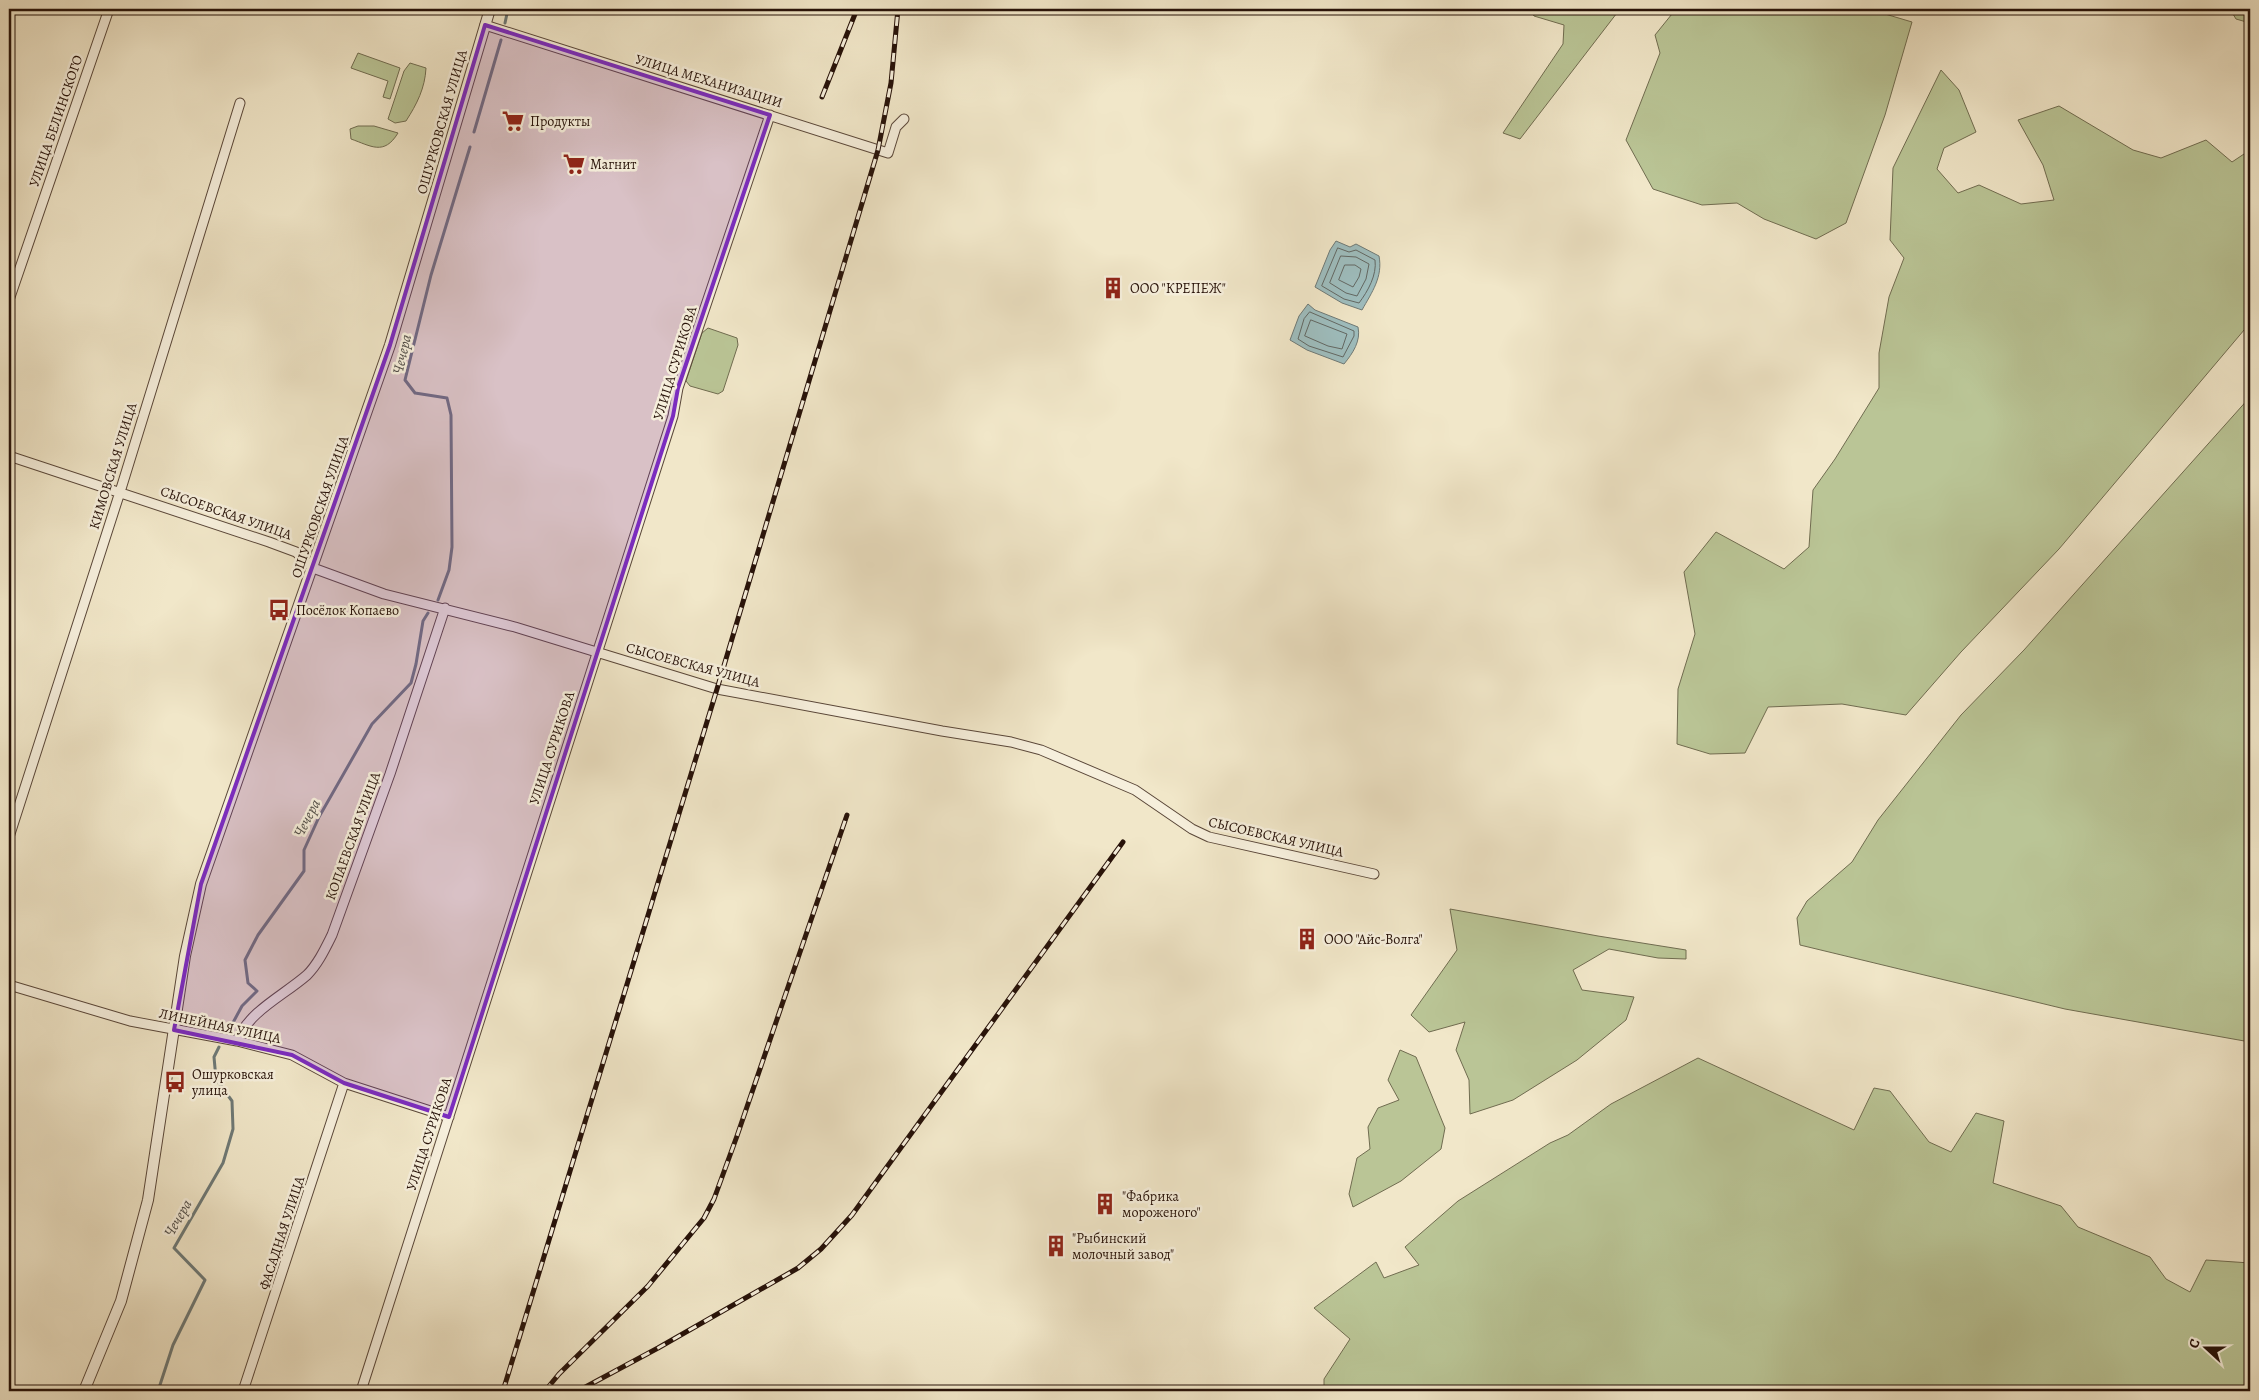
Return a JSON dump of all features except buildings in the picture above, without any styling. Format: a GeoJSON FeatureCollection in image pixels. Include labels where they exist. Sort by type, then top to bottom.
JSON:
{"type":"FeatureCollection","features":[{"type":"Feature","properties":{"kind":"street","name":"УЛИЦА БЕЛИНСКОГО"},"geometry":{"type":"LineString","coordinates":[[9,300],[109,9]]}},
{"type":"Feature","properties":{"kind":"street","name":"ОШУРКОВСКАЯ УЛИЦА"},"geometry":{"type":"LineString","coordinates":[[84,1391],[121,1301],[148,1200],[185,956],[201,884],[390,345],[490,9]]}},
{"type":"Feature","properties":{"kind":"street","name":"УЛИЦА МЕХАНИЗАЦИИ"},"geometry":{"type":"LineString","coordinates":[[485,26],[888,153],[896,127],[904,119]]}},
{"type":"Feature","properties":{"kind":"street","name":"КИМОВСКАЯ УЛИЦА"},"geometry":{"type":"LineString","coordinates":[[9,837],[120,492],[240,103]]}},
{"type":"Feature","properties":{"kind":"street","name":"УЛИЦА СУРИКОВА"},"geometry":{"type":"LineString","coordinates":[[361,1391],[673,416],[678,388],[770,115]]}},
{"type":"Feature","properties":{"kind":"street","name":"СЫСОЕВСКАЯ УЛИЦА"},"geometry":{"type":"LineString","coordinates":[[9,456],[269,542],[296,552],[313,568],[384,594],[516,627],[745,696],[1011,742],[1041,750],[1135,790],[1192,829],[1209,837],[1374,874]]}},
{"type":"Feature","properties":{"kind":"street","name":"КОПАЕВСКАЯ УЛИЦА"},"geometry":{"type":"LineString","coordinates":[[237,1041],[245,1024],[251,1018],[309,973],[322,956],[332,935],[390,774],[445,608]]}},
{"type":"Feature","properties":{"kind":"street","name":"ЛИНЕЙНАЯ УЛИЦА"},"geometry":{"type":"LineString","coordinates":[[9,985],[130,1021],[237,1041],[292,1055],[344,1083],[449,1118]]}},
{"type":"Feature","properties":{"kind":"street","name":"ФАСАДНАЯ УЛИЦА"},"geometry":{"type":"LineString","coordinates":[[243,1391],[344,1083]]}},
{"type":"Feature","properties":{"kind":"highlighted area"},"geometry":{"type":"Polygon","coordinates":[[[485,25],[770,115],[678,388],[673,416],[449,1117],[344,1083],[292,1055],[174,1030],[201,884],[390,345],[485,25]]]}},
{"type":"Feature","properties":{"kind":"green space"},"geometry":{"type":"Polygon","coordinates":[[[1530,9],[1620,9],[1520,139],[1503,133],[1563,44],[1564,25],[1534,16],[1530,9]]]}},
{"type":"Feature","properties":{"kind":"green space"},"geometry":{"type":"Polygon","coordinates":[[[1676,9],[1874,9],[1875,11],[1912,22],[1885,115],[1846,223],[1816,239],[1764,219],[1737,203],[1702,205],[1653,189],[1626,140],[1660,53],[1655,35],[1676,9]]]}},
{"type":"Feature","properties":{"kind":"green space"},"geometry":{"type":"Polygon","coordinates":[[[2230,9],[2250,9],[2250,23],[2236,19],[2230,9]]]}},
{"type":"Feature","properties":{"kind":"green space"},"geometry":{"type":"Polygon","coordinates":[[[358,53],[400,68],[390,99],[383,97],[388,81],[351,68],[358,53]]]}},
{"type":"Feature","properties":{"kind":"green space"},"geometry":{"type":"Polygon","coordinates":[[[410,63],[426,68],[424,82],[417,102],[406,121],[395,123],[388,119],[404,71],[410,63]]]}},
{"type":"Feature","properties":{"kind":"green space"},"geometry":{"type":"Polygon","coordinates":[[[1941,70],[1959,90],[1976,132],[1944,148],[1937,169],[1958,193],[1979,185],[2021,204],[2054,200],[2043,165],[2018,120],[2059,106],[2133,150],[2161,158],[2206,140],[2232,162],[2250,150],[2250,323],[2059,549],[1961,652],[1906,715],[1842,704],[1768,707],[1745,753],[1710,754],[1677,744],[1678,689],[1695,634],[1684,572],[1716,532],[1784,569],[1809,547],[1813,490],[1835,459],[1879,388],[1879,353],[1889,297],[1904,258],[1890,240],[1893,168],[1941,70]]]}},
{"type":"Feature","properties":{"kind":"green space"},"geometry":{"type":"Polygon","coordinates":[[[358,126],[374,126],[398,133],[388,145],[382,147],[371,146],[351,139],[350,129],[358,126]]]}},
{"type":"Feature","properties":{"kind":"green space"},"geometry":{"type":"Polygon","coordinates":[[[708,328],[737,338],[738,345],[723,391],[718,394],[690,386],[686,381],[702,333],[708,328]]]}},
{"type":"Feature","properties":{"kind":"green space"},"geometry":{"type":"Polygon","coordinates":[[[2250,397],[2250,1042],[2065,1009],[1800,945],[1797,918],[1807,901],[1852,862],[1878,820],[1961,715],[2024,650],[2250,397]]]}},
{"type":"Feature","properties":{"kind":"green space"},"geometry":{"type":"Polygon","coordinates":[[[1450,909],[1686,950],[1686,959],[1658,958],[1609,949],[1573,970],[1582,990],[1634,997],[1626,1020],[1577,1060],[1513,1100],[1470,1114],[1469,1080],[1456,1050],[1465,1022],[1429,1032],[1411,1015],[1457,950],[1450,909]]]}},
{"type":"Feature","properties":{"kind":"green space"},"geometry":{"type":"Polygon","coordinates":[[[1400,1050],[1416,1057],[1445,1128],[1441,1149],[1401,1181],[1353,1207],[1349,1194],[1357,1158],[1370,1149],[1368,1127],[1378,1108],[1399,1100],[1388,1080],[1400,1050]]]}},
{"type":"Feature","properties":{"kind":"green space"},"geometry":{"type":"Polygon","coordinates":[[[1698,1058],[1854,1130],[1874,1088],[1890,1091],[1929,1142],[1951,1152],[1976,1113],[2004,1121],[1993,1183],[2061,1206],[2078,1227],[2150,1257],[2166,1279],[2190,1292],[2206,1260],[2250,1263],[2250,1391],[1324,1391],[1324,1379],[1350,1339],[1314,1308],[1376,1262],[1384,1278],[1419,1265],[1405,1247],[1458,1201],[1550,1143],[1568,1135],[1611,1104],[1698,1058]]]}},
{"type":"Feature","properties":{"kind":"water"},"geometry":{"type":"Polygon","coordinates":[[[1336,241],[1350,247],[1356,244],[1379,256],[1378,278],[1362,310],[1342,303],[1315,287],[1330,250],[1336,241]]]}},
{"type":"Feature","properties":{"kind":"water"},"geometry":{"type":"Polygon","coordinates":[[[1308,304],[1315,310],[1358,327],[1356,347],[1344,364],[1307,350],[1290,340],[1299,316],[1308,304]]]}},
{"type":"Feature","properties":{"kind":"waterway","name":"Чечера"},"geometry":{"type":"LineString","coordinates":[[505,23],[508,9]]}},
{"type":"Feature","properties":{"kind":"waterway","name":"Чечера"},"geometry":{"type":"LineString","coordinates":[[474,132],[501,40]]}},
{"type":"Feature","properties":{"kind":"waterway","name":"Чечера"},"geometry":{"type":"LineString","coordinates":[[438,600],[449,570],[452,547],[451,415],[447,398],[415,393],[405,380],[431,275],[470,147]]}},
{"type":"Feature","properties":{"kind":"waterway","name":"Чечера"},"geometry":{"type":"LineString","coordinates":[[229,1030],[242,1006],[257,991],[248,983],[245,960],[258,935],[304,871],[304,850],[319,817],[372,724],[411,683],[423,621],[428,613]]}},
{"type":"Feature","properties":{"kind":"waterway","name":"Чечера"},"geometry":{"type":"LineString","coordinates":[[158,1391],[173,1345],[205,1280],[174,1248],[223,1163],[233,1129],[232,1101],[216,1079],[214,1057],[219,1047]]}},
{"type":"Feature","properties":{"kind":"railway"},"geometry":{"type":"LineString","coordinates":[[822,97],[857,9]]}},
{"type":"Feature","properties":{"kind":"railway"},"geometry":{"type":"LineString","coordinates":[[503,1391],[717,689],[878,150],[891,83],[898,9]]}},
{"type":"Feature","properties":{"kind":"railway"},"geometry":{"type":"LineString","coordinates":[[545,1391],[559,1374],[648,1286],[704,1218],[714,1199],[847,815]]}},
{"type":"Feature","properties":{"kind":"railway"},"geometry":{"type":"LineString","coordinates":[[578,1391],[658,1348],[798,1268],[821,1249],[852,1215],[1123,842]]}},
{"type":"Feature","properties":{"kind":"place","name":"Продукты"},"geometry":{"type":"Point","coordinates":[513,121]}},
{"type":"Feature","properties":{"kind":"place","name":"Магнит"},"geometry":{"type":"Point","coordinates":[574,164]}},
{"type":"Feature","properties":{"kind":"place","name":"ООО \"КРЕПЕЖ\""},"geometry":{"type":"Point","coordinates":[1113,288]}},
{"type":"Feature","properties":{"kind":"place","name":"Посёлок Копаево"},"geometry":{"type":"Point","coordinates":[279,610]}},
{"type":"Feature","properties":{"kind":"place","name":"ООО \"Айс-Волга\""},"geometry":{"type":"Point","coordinates":[1307,939]}},
{"type":"Feature","properties":{"kind":"place","name":"Ошурковская улица"},"geometry":{"type":"Point","coordinates":[175,1082]}},
{"type":"Feature","properties":{"kind":"place","name":"\"Фабрика мороженого\""},"geometry":{"type":"Point","coordinates":[1105,1204]}},
{"type":"Feature","properties":{"kind":"place","name":"\"Рыбинский молочный завод\""},"geometry":{"type":"Point","coordinates":[1056,1246]}}]}
